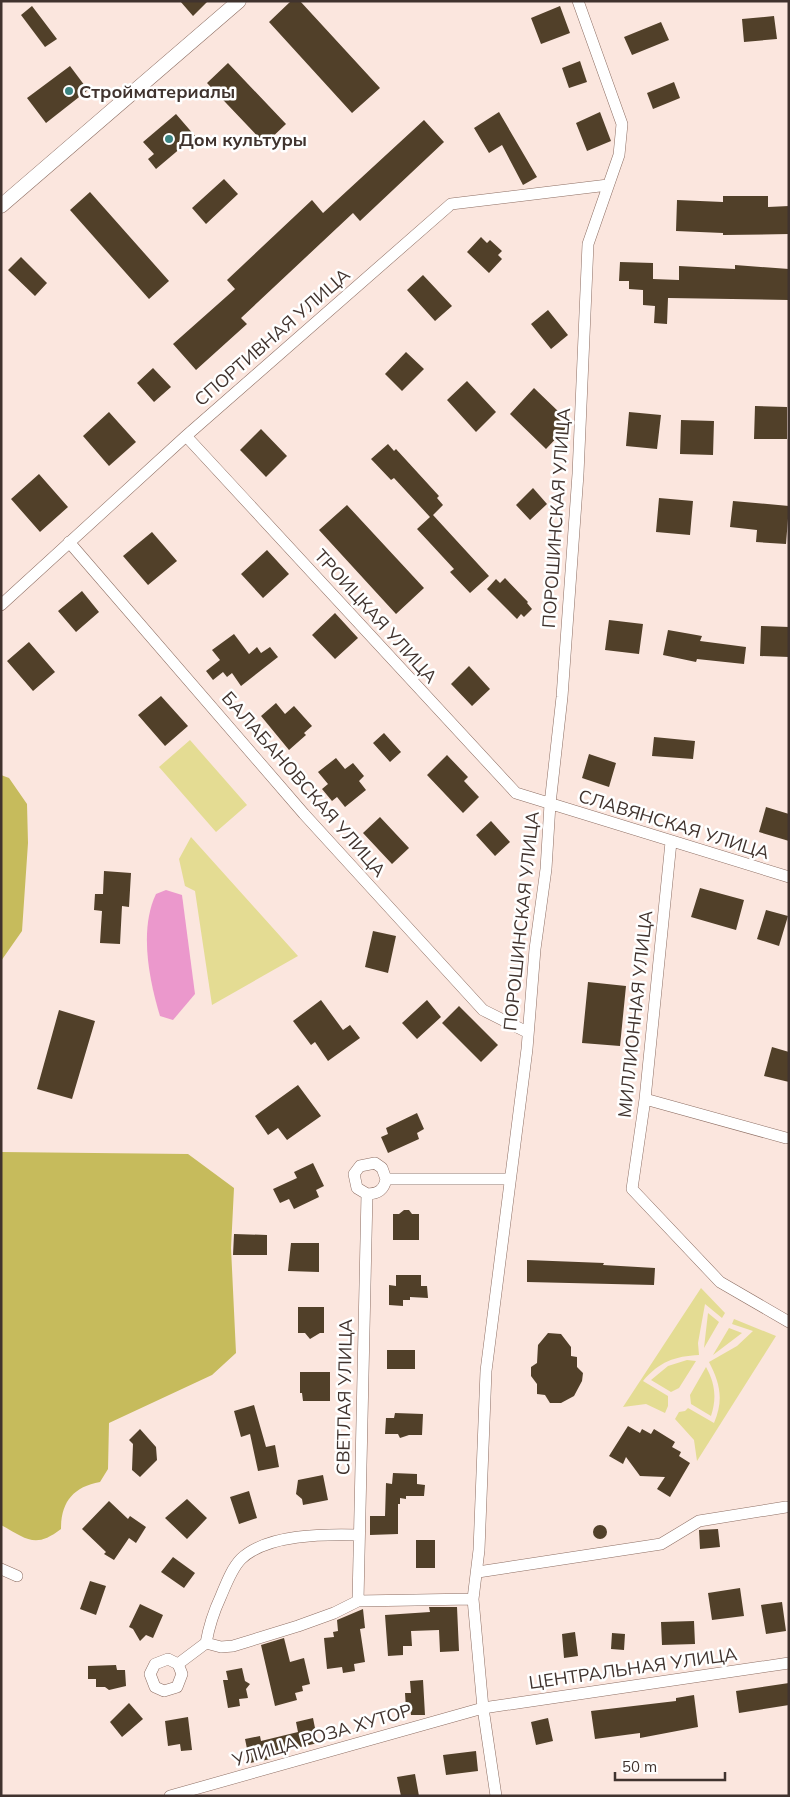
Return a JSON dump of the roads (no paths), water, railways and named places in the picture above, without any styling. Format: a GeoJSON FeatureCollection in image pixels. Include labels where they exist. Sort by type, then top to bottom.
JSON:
{"type":"FeatureCollection","features":[{"type":"Feature","properties":{"kind":"street"},"geometry":{"type":"LineString","coordinates":[[1,206],[239,1]]}},
{"type":"Feature","properties":{"kind":"street","name":"ПОРОШИНСКАЯ УЛИЦА"},"geometry":{"type":"LineString","coordinates":[[496,1796],[483,1708],[473,1599],[478,1572],[486,1371],[527,1049],[535,949],[546,870],[550,804],[562,697],[578,474],[588,244],[619,156],[622,124],[578,1]]}},
{"type":"Feature","properties":{"kind":"street","name":"СПОРТИВНАЯ УЛИЦА"},"geometry":{"type":"LineString","coordinates":[[1,604],[186,436],[451,204],[608,185]]}},
{"type":"Feature","properties":{"kind":"street","name":"ТРОИЦКАЯ УЛИЦА"},"geometry":{"type":"LineString","coordinates":[[186,436],[516,793],[550,804]]}},
{"type":"Feature","properties":{"kind":"street","name":"БАЛАБАНОВСКАЯ УЛИЦА"},"geometry":{"type":"LineString","coordinates":[[69,542],[304,814],[483,1010],[527,1032]]}},
{"type":"Feature","properties":{"kind":"street","name":"СЛАВЯНСКАЯ УЛИЦА"},"geometry":{"type":"LineString","coordinates":[[550,804],[789,877]]}},
{"type":"Feature","properties":{"kind":"street","name":"МИЛЛИОННАЯ УЛИЦА"},"geometry":{"type":"LineString","coordinates":[[670,842],[645,1099],[632,1189],[720,1282],[789,1322]]}},
{"type":"Feature","properties":{"kind":"street"},"geometry":{"type":"LineString","coordinates":[[645,1099],[786,1138]]}},
{"type":"Feature","properties":{"kind":"street"},"geometry":{"type":"LineString","coordinates":[[375,1163],[382,1168],[386,1179],[381,1190],[373,1194],[367,1194],[361,1192],[354,1185],[354,1174],[360,1166],[375,1163]]}},
{"type":"Feature","properties":{"kind":"street"},"geometry":{"type":"LineString","coordinates":[[386,1179],[510,1179]]}},
{"type":"Feature","properties":{"kind":"street","name":"СВЕТЛАЯ УЛИЦА"},"geometry":{"type":"LineString","coordinates":[[358,1601],[367,1194]]}},
{"type":"Feature","properties":{"kind":"street"},"geometry":{"type":"LineString","coordinates":[[478,1572],[661,1544],[699,1521],[786,1507]]}},
{"type":"Feature","properties":{"kind":"street"},"geometry":{"type":"LineString","coordinates":[[178,1664],[206,1643],[209,1628],[223,1590],[240,1560],[250,1552],[262,1545],[282,1540],[315,1535],[359,1534]]}},
{"type":"Feature","properties":{"kind":"street"},"geometry":{"type":"LineString","coordinates":[[1,1569],[17,1576]]}},
{"type":"Feature","properties":{"kind":"street"},"geometry":{"type":"LineString","coordinates":[[206,1643],[221,1647],[233,1646],[316,1620],[358,1601],[473,1599]]}},
{"type":"Feature","properties":{"kind":"street","name":"ЦЕНТРАЛЬНАЯ УЛИЦА"},"geometry":{"type":"LineString","coordinates":[[483,1708],[789,1663]]}},
{"type":"Feature","properties":{"kind":"street","name":"УЛИЦА РОЗА ХУТОР"},"geometry":{"type":"LineString","coordinates":[[178,1795],[483,1708]]}},
{"type":"Feature","properties":{"kind":"place","name":"Стройматериалы"},"geometry":{"type":"Point","coordinates":[69,91]}},
{"type":"Feature","properties":{"kind":"place","name":"Дом культуры"},"geometry":{"type":"Point","coordinates":[169,139]}}]}
